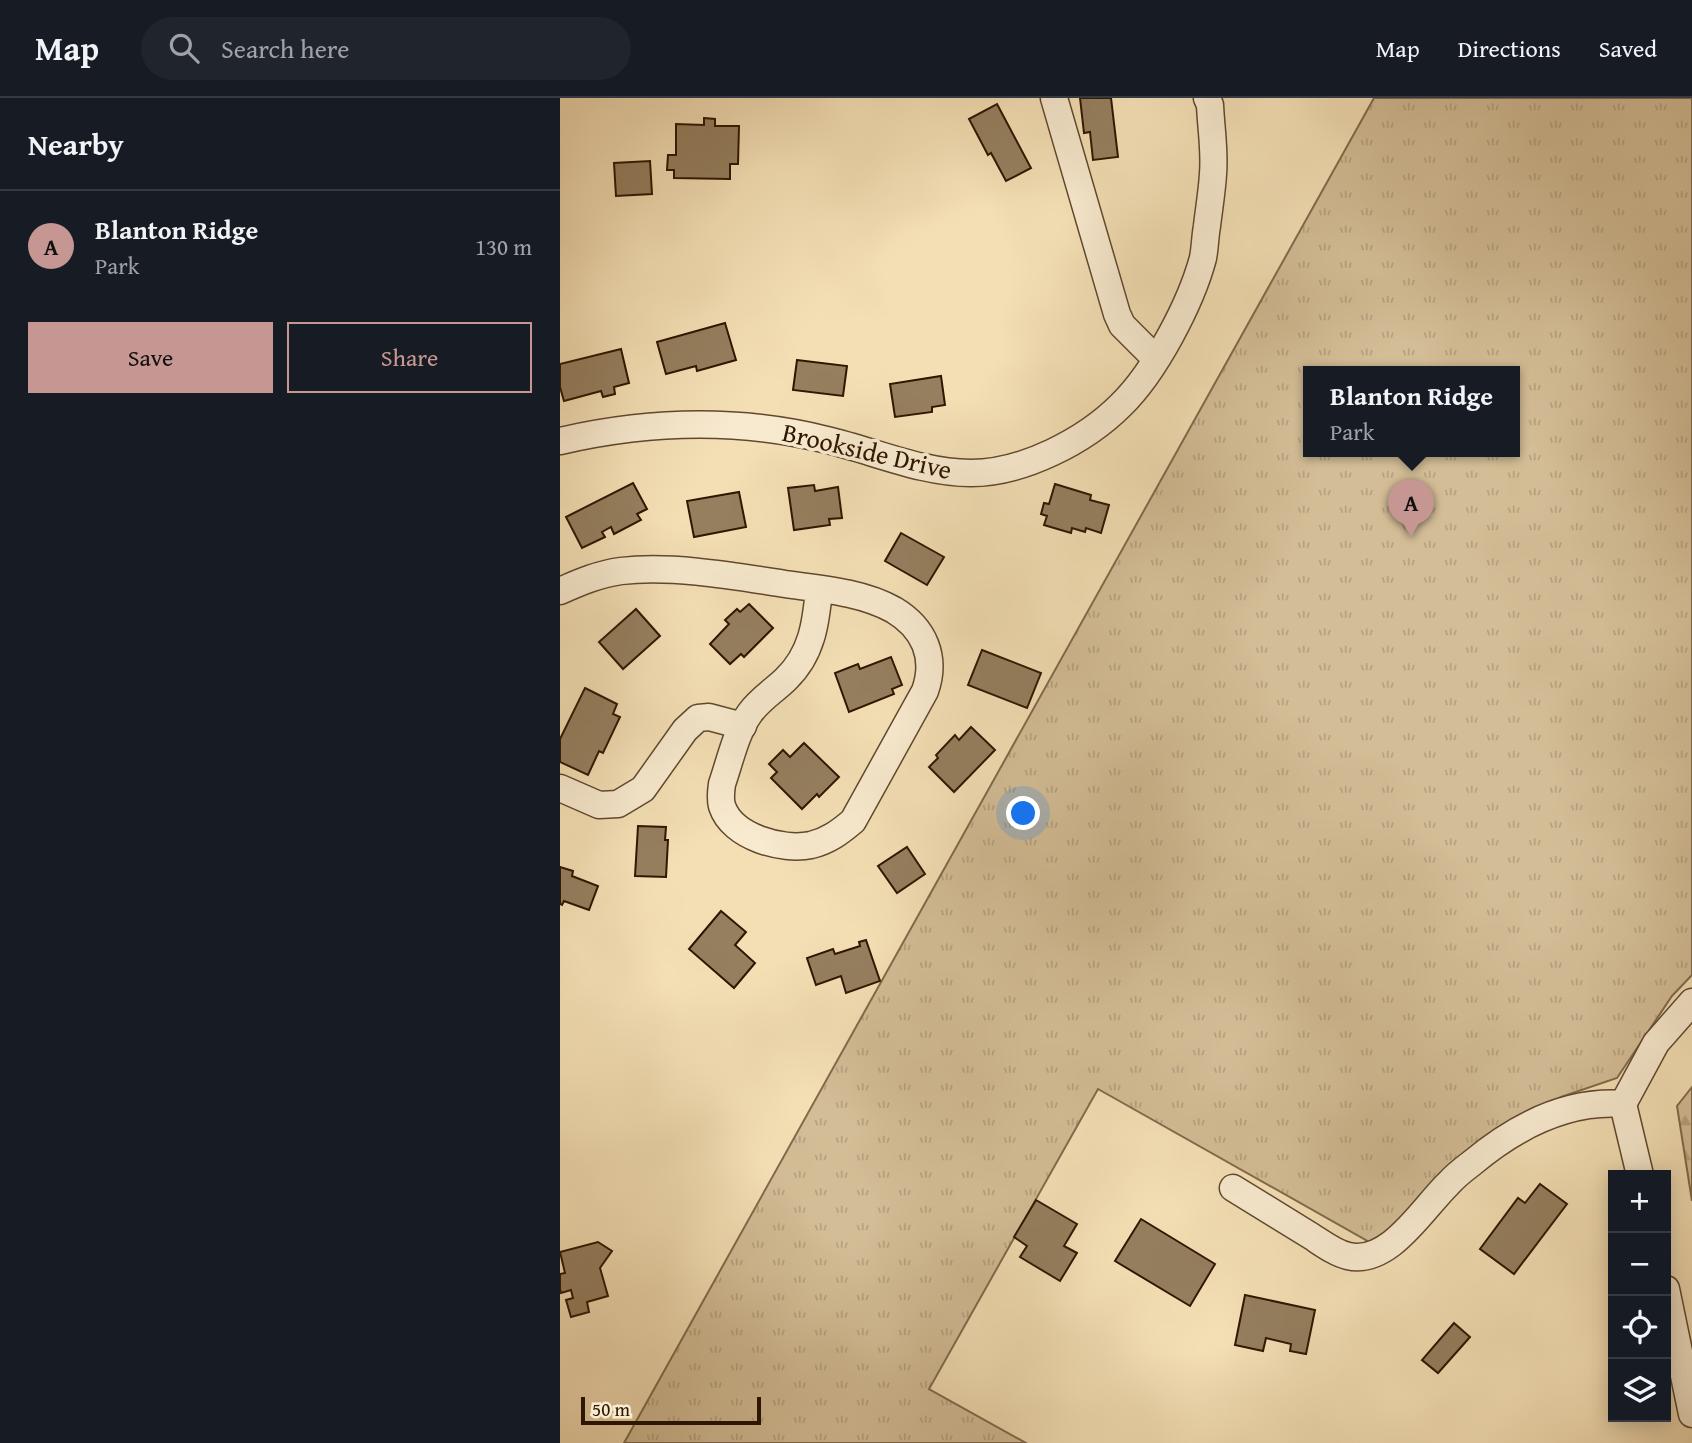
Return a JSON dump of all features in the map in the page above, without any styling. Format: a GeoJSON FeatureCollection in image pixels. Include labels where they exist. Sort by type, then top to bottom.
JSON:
{"type":"FeatureCollection","features":[{"type":"Feature","properties":{"kind":"street"},"geometry":{"type":"LineString","coordinates":[[1054,98],[1117,314],[1122,325],[1156,359]]}},
{"type":"Feature","properties":{"kind":"street","name":"Brookside Drive"},"geometry":{"type":"LineString","coordinates":[[560,441],[645,427],[725,425],[814,437],[946,471],[994,471],[1032,461],[1093,428],[1122,404],[1156,359],[1179,319],[1203,257],[1213,172],[1210,105],[1207,98]]}},
{"type":"Feature","properties":{"kind":"street"},"geometry":{"type":"LineString","coordinates":[[560,591],[602,575],[641,569],[740,577],[819,589],[866,598],[895,611],[920,633],[927,645],[930,659],[925,691],[853,821],[835,836],[800,846],[782,846],[758,839],[736,824],[722,806],[721,793],[743,726],[756,705],[788,678],[802,660],[813,637],[819,589]]}},
{"type":"Feature","properties":{"kind":"street"},"geometry":{"type":"LineString","coordinates":[[560,788],[599,805],[618,804],[643,789],[685,730],[698,718],[709,717],[743,726]]}},
{"type":"Feature","properties":{"kind":"street"},"geometry":{"type":"LineString","coordinates":[[1639,1170],[1623,1104],[1656,1043],[1692,1002]]}},
{"type":"Feature","properties":{"kind":"street"},"geometry":{"type":"LineString","coordinates":[[1233,1188],[1330,1248],[1348,1256],[1377,1254],[1392,1244],[1447,1184],[1509,1135],[1544,1116],[1579,1105],[1604,1102],[1623,1104]]}},
{"type":"Feature","properties":{"kind":"street"},"geometry":{"type":"LineString","coordinates":[[1667,1296],[1692,1414]]}},
{"type":"Feature","properties":{"kind":"green space"},"geometry":{"type":"Polygon","coordinates":[[[1374,98],[1692,98],[1692,975],[1672,996],[1617,1078],[1561,1097],[1512,1123],[1394,1232],[1373,1244],[1098,1089],[929,1389],[1026,1443],[624,1443],[1374,98]]]}},
{"type":"Feature","properties":{"kind":"green space"},"geometry":{"type":"Polygon","coordinates":[[[1692,1087],[1692,1201],[1677,1106],[1692,1087]]]}},
{"type":"Feature","properties":{"kind":"building"},"geometry":{"type":"Polygon","coordinates":[[[1080,98],[1111,98],[1118,157],[1093,160],[1090,132],[1084,133],[1080,98]]]}},
{"type":"Feature","properties":{"kind":"building"},"geometry":{"type":"Polygon","coordinates":[[[997,104],[1031,168],[1006,181],[991,153],[988,155],[969,119],[997,104]]]}},
{"type":"Feature","properties":{"kind":"building"},"geometry":{"type":"Polygon","coordinates":[[[704,118],[715,119],[715,126],[739,126],[738,164],[730,164],[730,179],[674,178],[674,170],[667,170],[668,155],[676,155],[676,124],[704,125],[704,118]]]}},
{"type":"Feature","properties":{"kind":"building"},"geometry":{"type":"Polygon","coordinates":[[[650,161],[652,194],[616,196],[614,163],[650,161]]]}},
{"type":"Feature","properties":{"kind":"building"},"geometry":{"type":"Polygon","coordinates":[[[725,323],[736,360],[697,371],[696,366],[666,374],[657,342],[725,323]]]}},
{"type":"Feature","properties":{"kind":"building"},"geometry":{"type":"Polygon","coordinates":[[[621,349],[629,383],[614,387],[615,394],[603,397],[601,391],[564,401],[560,387],[560,364],[621,349]]]}},
{"type":"Feature","properties":{"kind":"building"},"geometry":{"type":"Polygon","coordinates":[[[797,360],[847,366],[843,396],[793,390],[797,360]]]}},
{"type":"Feature","properties":{"kind":"building"},"geometry":{"type":"Polygon","coordinates":[[[941,376],[945,405],[932,407],[932,412],[895,417],[890,384],[941,376]]]}},
{"type":"Feature","properties":{"kind":"building"},"geometry":{"type":"Polygon","coordinates":[[[633,483],[647,509],[637,514],[641,520],[614,534],[611,527],[602,532],[605,537],[582,548],[566,517],[633,483]]]}},
{"type":"Feature","properties":{"kind":"building"},"geometry":{"type":"Polygon","coordinates":[[[1055,484],[1091,495],[1090,500],[1109,505],[1101,533],[1086,528],[1085,532],[1072,528],[1071,533],[1044,525],[1047,516],[1041,514],[1044,503],[1049,504],[1055,484]]]}},
{"type":"Feature","properties":{"kind":"building"},"geometry":{"type":"Polygon","coordinates":[[[814,485],[815,491],[838,487],[842,518],[829,519],[830,525],[794,530],[788,488],[814,485]]]}},
{"type":"Feature","properties":{"kind":"building"},"geometry":{"type":"Polygon","coordinates":[[[739,492],[746,527],[694,537],[687,501],[739,492]]]}},
{"type":"Feature","properties":{"kind":"building"},"geometry":{"type":"Polygon","coordinates":[[[901,533],[944,557],[927,585],[885,561],[901,533]]]}},
{"type":"Feature","properties":{"kind":"building"},"geometry":{"type":"Polygon","coordinates":[[[749,604],[773,628],[744,657],[741,654],[730,664],[710,644],[729,624],[725,620],[737,609],[740,612],[749,604]]]}},
{"type":"Feature","properties":{"kind":"building"},"geometry":{"type":"Polygon","coordinates":[[[636,609],[660,636],[623,669],[599,642],[636,609]]]}},
{"type":"Feature","properties":{"kind":"building"},"geometry":{"type":"Polygon","coordinates":[[[982,650],[1041,673],[1027,708],[968,685],[982,650]]]}},
{"type":"Feature","properties":{"kind":"building"},"geometry":{"type":"Polygon","coordinates":[[[891,657],[902,685],[892,689],[894,694],[849,712],[835,673],[858,664],[860,669],[891,657]]]}},
{"type":"Feature","properties":{"kind":"building"},"geometry":{"type":"Polygon","coordinates":[[[585,688],[617,704],[613,714],[620,717],[603,753],[599,751],[588,775],[560,762],[560,739],[585,688]]]}},
{"type":"Feature","properties":{"kind":"building"},"geometry":{"type":"Polygon","coordinates":[[[971,727],[995,750],[954,792],[929,767],[938,758],[936,755],[955,735],[959,740],[971,727]]]}},
{"type":"Feature","properties":{"kind":"building"},"geometry":{"type":"Polygon","coordinates":[[[804,743],[839,777],[802,809],[771,778],[777,772],[769,764],[783,750],[790,757],[804,743]]]}},
{"type":"Feature","properties":{"kind":"building"},"geometry":{"type":"Polygon","coordinates":[[[638,826],[666,827],[666,877],[635,876],[638,826]]]}},
{"type":"Feature","properties":{"kind":"building"},"geometry":{"type":"Polygon","coordinates":[[[907,847],[925,874],[897,893],[878,866],[907,847]]]}},
{"type":"Feature","properties":{"kind":"building"},"geometry":{"type":"Polygon","coordinates":[[[560,867],[573,871],[572,876],[598,886],[589,910],[564,901],[560,904],[560,867]]]}},
{"type":"Feature","properties":{"kind":"building"},"geometry":{"type":"Polygon","coordinates":[[[721,911],[746,932],[735,945],[755,963],[734,988],[689,949],[721,911]]]}},
{"type":"Feature","properties":{"kind":"building"},"geometry":{"type":"Polygon","coordinates":[[[866,940],[880,981],[846,993],[841,976],[816,985],[807,958],[833,949],[835,954],[860,946],[859,942],[866,940]]]}},
{"type":"Feature","properties":{"kind":"building"},"geometry":{"type":"Polygon","coordinates":[[[1540,1184],[1567,1204],[1514,1274],[1480,1249],[1518,1198],[1525,1203],[1540,1184]]]}},
{"type":"Feature","properties":{"kind":"building"},"geometry":{"type":"Polygon","coordinates":[[[1036,1200],[1077,1224],[1064,1246],[1077,1253],[1060,1281],[1020,1257],[1027,1246],[1014,1237],[1036,1200]]]}},
{"type":"Feature","properties":{"kind":"building"},"geometry":{"type":"Polygon","coordinates":[[[1141,1219],[1215,1264],[1190,1306],[1115,1261],[1141,1219]]]}},
{"type":"Feature","properties":{"kind":"building"},"geometry":{"type":"Polygon","coordinates":[[[598,1242],[612,1251],[600,1268],[608,1296],[587,1302],[589,1312],[571,1317],[566,1300],[573,1298],[571,1290],[561,1293],[560,1289],[560,1274],[565,1273],[560,1252],[598,1242]]]}},
{"type":"Feature","properties":{"kind":"building"},"geometry":{"type":"Polygon","coordinates":[[[1245,1295],[1315,1310],[1306,1354],[1290,1351],[1291,1344],[1266,1338],[1263,1351],[1235,1345],[1245,1295]]]}},
{"type":"Feature","properties":{"kind":"building"},"geometry":{"type":"Polygon","coordinates":[[[1454,1323],[1470,1337],[1438,1373],[1422,1360],[1454,1323]]]}},
{"type":"Feature","properties":{"kind":"place","name":"Blanton Ridge"},"geometry":{"type":"Point","coordinates":[1411,537]}}]}
